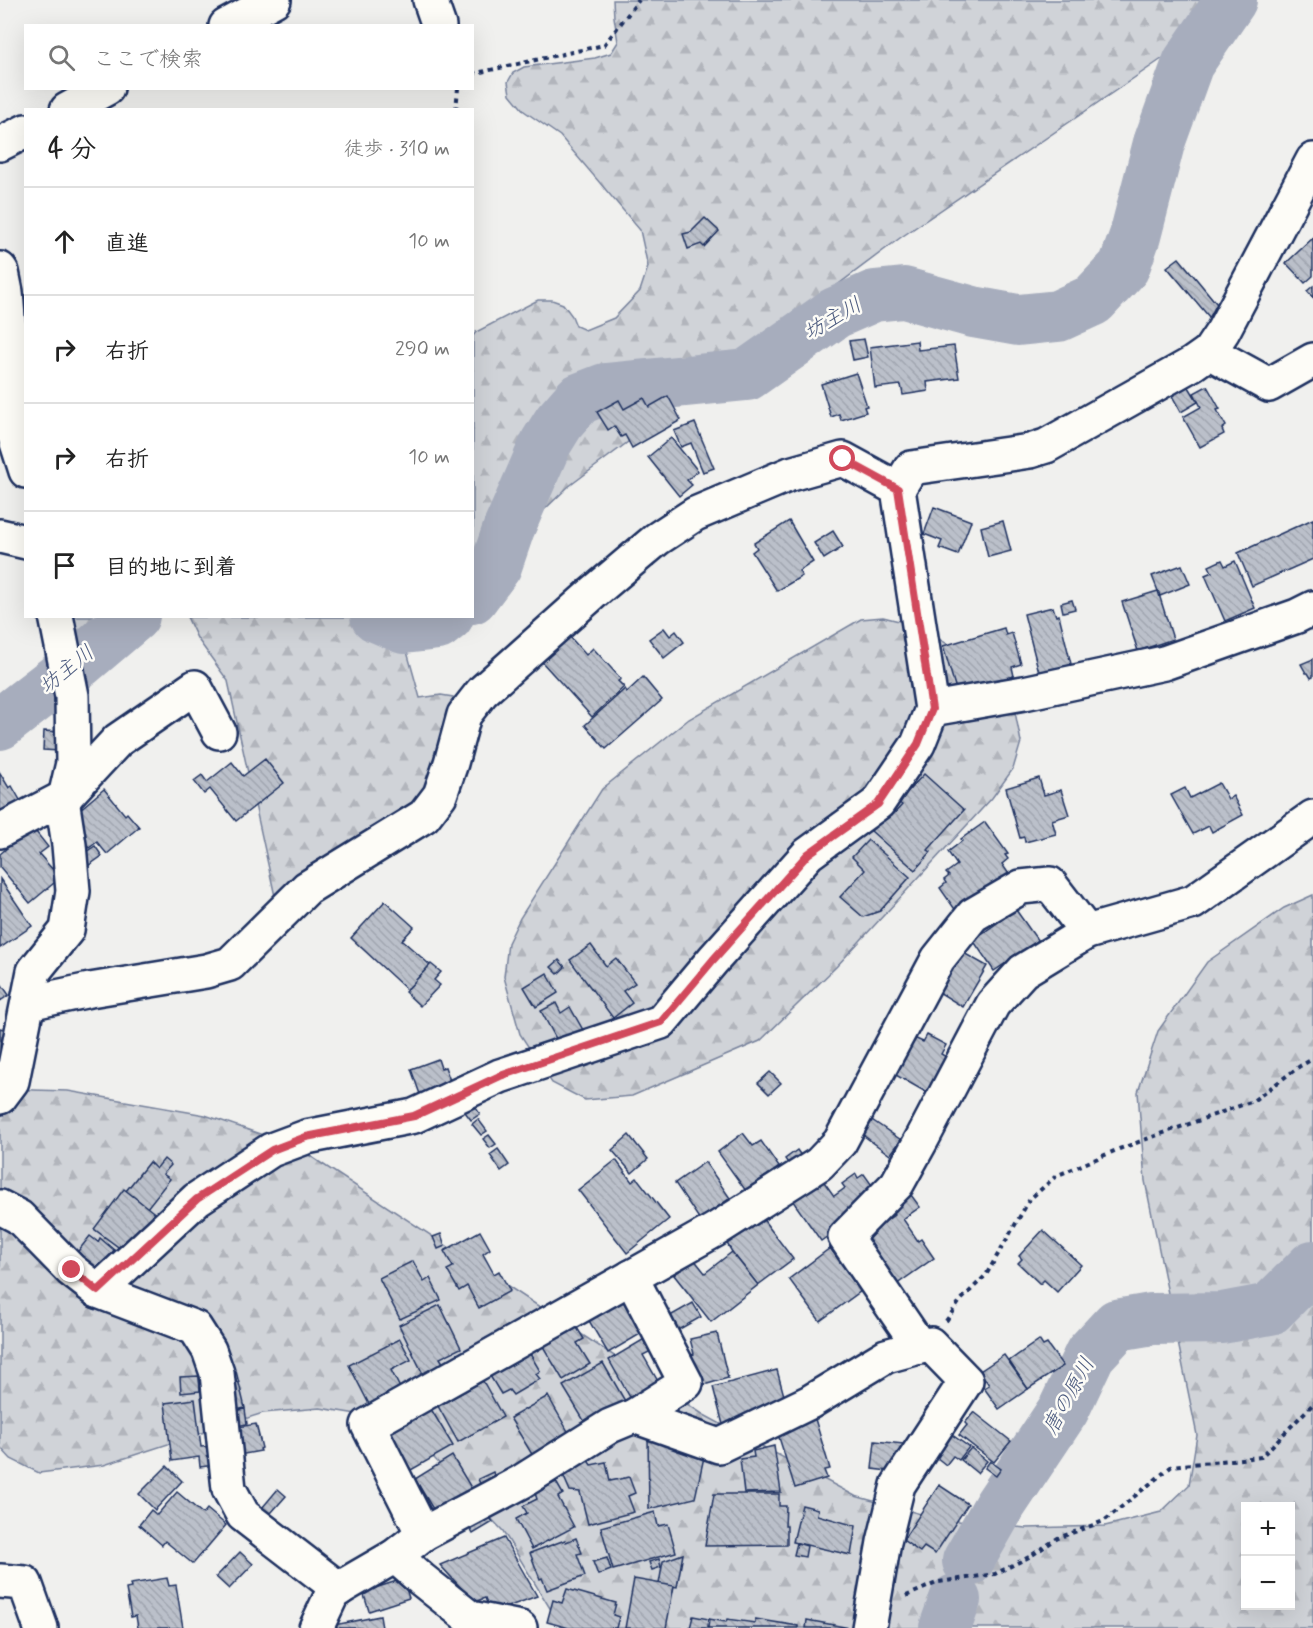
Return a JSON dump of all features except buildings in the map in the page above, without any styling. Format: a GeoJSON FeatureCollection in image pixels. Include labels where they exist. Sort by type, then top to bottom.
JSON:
{"type":"FeatureCollection","features":[{"type":"Feature","properties":{"kind":"street"},"geometry":{"type":"LineString","coordinates":[[230,24],[274,0]]}},
{"type":"Feature","properties":{"kind":"street"},"geometry":{"type":"LineString","coordinates":[[430,0],[438,24]]}},
{"type":"Feature","properties":{"kind":"street"},"geometry":{"type":"LineString","coordinates":[[71,108],[103,90]]}},
{"type":"Feature","properties":{"kind":"street"},"geometry":{"type":"LineString","coordinates":[[0,144],[24,132]]}},
{"type":"Feature","properties":{"kind":"street"},"geometry":{"type":"LineString","coordinates":[[98,1291],[197,1199],[272,1150],[306,1137],[414,1116],[500,1076],[661,1022],[808,854],[878,804],[918,744],[932,709],[898,489],[911,468],[1030,451],[1046,446],[1192,364],[1209,352],[1223,331],[1313,160]]}},
{"type":"Feature","properties":{"kind":"street"},"geometry":{"type":"LineString","coordinates":[[0,269],[6,292],[9,330],[12,427],[24,465]]}},
{"type":"Feature","properties":{"kind":"street"},"geometry":{"type":"LineString","coordinates":[[1209,352],[1269,385],[1313,360]]}},
{"type":"Feature","properties":{"kind":"street"},"geometry":{"type":"LineString","coordinates":[[28,1004],[90,990],[206,971],[230,964],[308,888],[424,816],[440,795],[464,715],[482,692],[657,539],[695,513],[790,474],[843,459],[898,489]]}},
{"type":"Feature","properties":{"kind":"street"},"geometry":{"type":"LineString","coordinates":[[0,536],[24,542]]}},
{"type":"Feature","properties":{"kind":"street"},"geometry":{"type":"LineString","coordinates":[[932,709],[1024,693],[1164,663],[1313,608]]}},
{"type":"Feature","properties":{"kind":"street"},"geometry":{"type":"LineString","coordinates":[[0,1097],[12,1081],[34,971],[66,930],[73,891],[63,806],[73,763],[72,696],[56,618]]}},
{"type":"Feature","properties":{"kind":"street"},"geometry":{"type":"LineString","coordinates":[[0,831],[65,797],[118,740],[195,687],[219,732]]}},
{"type":"Feature","properties":{"kind":"street"},"geometry":{"type":"LineString","coordinates":[[870,1619],[884,1542],[898,1485],[966,1381],[925,1346],[845,1237],[897,1184],[993,1004],[1023,971],[1087,932],[1193,902],[1313,817]]}},
{"type":"Feature","properties":{"kind":"street"},"geometry":{"type":"LineString","coordinates":[[423,1534],[368,1425],[715,1230],[819,1164],[840,1142],[938,960],[973,915],[1021,887],[1050,884],[1087,932]]}},
{"type":"Feature","properties":{"kind":"street"},"geometry":{"type":"LineString","coordinates":[[0,1208],[19,1217],[72,1270],[98,1291],[195,1328],[209,1350],[217,1373],[229,1489],[238,1506],[243,1515],[339,1589]]}},
{"type":"Feature","properties":{"kind":"street"},"geometry":{"type":"LineString","coordinates":[[316,1628],[333,1592],[395,1556],[423,1534],[521,1482],[610,1426],[634,1416],[686,1383],[631,1276]]}},
{"type":"Feature","properties":{"kind":"street"},"geometry":{"type":"LineString","coordinates":[[634,1416],[719,1446],[810,1402],[886,1356],[925,1346]]}},
{"type":"Feature","properties":{"kind":"street"},"geometry":{"type":"LineString","coordinates":[[395,1556],[470,1618],[520,1628]]}},
{"type":"Feature","properties":{"kind":"street"},"geometry":{"type":"LineString","coordinates":[[0,1581],[25,1583],[41,1628]]}},
{"type":"Feature","properties":{"kind":"path"},"geometry":{"type":"LineString","coordinates":[[474,74],[604,45],[639,0]]}},
{"type":"Feature","properties":{"kind":"path"},"geometry":{"type":"LineString","coordinates":[[456,108],[458,90]]}},
{"type":"Feature","properties":{"kind":"path"},"geometry":{"type":"LineString","coordinates":[[925,1346],[960,1301],[986,1275],[1030,1199],[1056,1176],[1119,1149],[1253,1101],[1313,1059]]}},
{"type":"Feature","properties":{"kind":"path"},"geometry":{"type":"LineString","coordinates":[[870,1619],[939,1582],[995,1574],[1029,1557],[1058,1538],[1104,1521],[1172,1466],[1261,1457],[1313,1404]]}},
{"type":"Feature","properties":{"kind":"green space"},"geometry":{"type":"Polygon","coordinates":[[[613,0],[1229,0],[1169,54],[900,238],[568,487],[544,510],[516,568],[494,594],[474,609],[474,335],[538,300],[552,300],[563,304],[576,326],[585,330],[614,318],[640,291],[648,267],[640,230],[560,136],[524,111],[510,94],[508,82],[513,73],[524,67],[595,58],[611,53],[618,42],[613,0]]]}},
{"type":"Feature","properties":{"kind":"green space"},"geometry":{"type":"Polygon","coordinates":[[[883,617],[911,624],[959,650],[993,678],[1015,712],[1021,742],[1013,769],[992,798],[836,967],[760,1041],[632,1096],[585,1100],[552,1083],[520,1034],[504,977],[508,943],[520,918],[602,789],[689,719],[861,619],[883,617]]]}},
{"type":"Feature","properties":{"kind":"green space"},"geometry":{"type":"Polygon","coordinates":[[[65,618],[125,618],[90,644],[72,639],[65,618]]]}},
{"type":"Feature","properties":{"kind":"green space"},"geometry":{"type":"Polygon","coordinates":[[[187,618],[462,618],[439,634],[406,648],[420,698],[441,695],[453,697],[458,706],[433,776],[415,806],[276,901],[228,681],[197,638],[187,618]]]}},
{"type":"Feature","properties":{"kind":"green space"},"geometry":{"type":"Polygon","coordinates":[[[1313,895],[1313,1628],[562,1628],[503,1531],[434,1458],[375,1417],[320,1408],[263,1413],[104,1465],[39,1473],[11,1459],[0,1447],[0,1089],[68,1091],[205,1115],[295,1146],[704,1415],[855,1496],[939,1519],[1026,1528],[1105,1526],[1161,1512],[1189,1485],[1197,1435],[1145,1181],[1138,1092],[1158,1031],[1207,962],[1284,908],[1313,895]]]}},
{"type":"Feature","properties":{"kind":"waterway","name":"坊主川"},"geometry":{"type":"LineString","coordinates":[[474,595],[496,566],[509,528],[546,443],[559,422],[579,399],[605,389],[747,375],[835,313],[874,296],[904,293],[973,312],[1018,320],[1058,316],[1093,300],[1124,267],[1135,236],[1159,143],[1188,63],[1231,0]]}},
{"type":"Feature","properties":{"kind":"waterway","name":"坊主川"},"geometry":{"type":"LineString","coordinates":[[0,724],[80,662],[132,618]]}},
{"type":"Feature","properties":{"kind":"waterway","name":"坊主川"},"geometry":{"type":"LineString","coordinates":[[381,618],[404,628],[438,624],[446,618]]}},
{"type":"Feature","properties":{"kind":"waterway","name":"唐の原川"},"geometry":{"type":"LineString","coordinates":[[968,1561],[1000,1505],[1064,1409],[1090,1354],[1117,1325],[1152,1319],[1222,1318],[1270,1309],[1313,1266]]}},
{"type":"Feature","properties":{"kind":"waterway","name":"唐の原川"},"geometry":{"type":"LineString","coordinates":[[945,1628],[955,1600]]}},
{"type":"Feature","properties":{"kind":"route"},"geometry":{"type":"LineString","coordinates":[[72,1270],[98,1291],[197,1199],[272,1150],[306,1137],[414,1116],[500,1076],[661,1022],[808,854],[878,804],[918,744],[932,709],[898,489],[843,459]]}}]}
